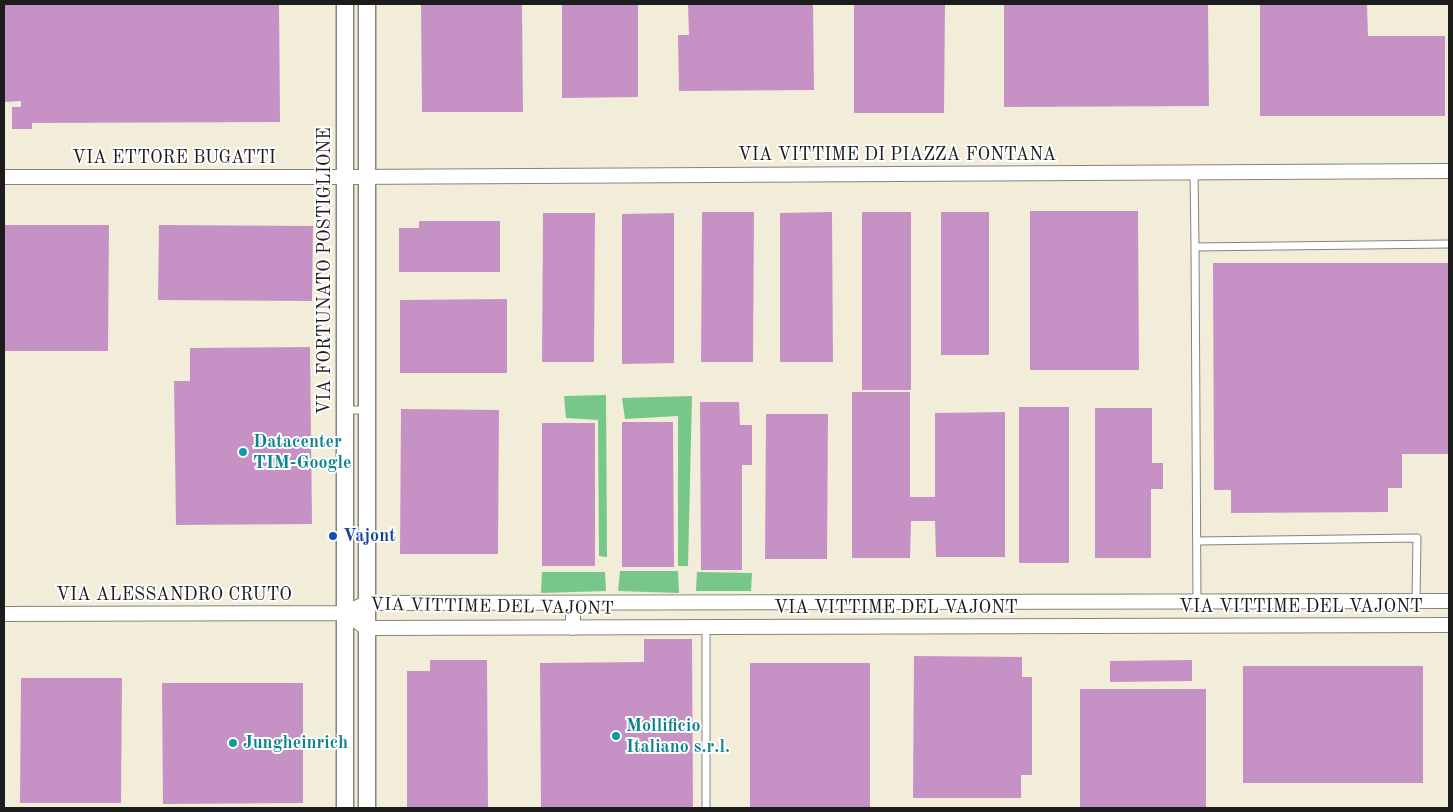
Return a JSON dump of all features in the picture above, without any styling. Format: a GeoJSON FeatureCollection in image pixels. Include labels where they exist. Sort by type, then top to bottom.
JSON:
{"type":"FeatureCollection","features":[{"type":"Feature","properties":{"kind":"street","name":"VIA FORTUNATO POSTIGLIONE"},"geometry":{"type":"LineString","coordinates":[[345,4],[345,808]]}},
{"type":"Feature","properties":{"kind":"street"},"geometry":{"type":"LineString","coordinates":[[367,4],[367,808]]}},
{"type":"Feature","properties":{"kind":"street","name":"VIA VITTIME DI PIAZZA FONTANA"},"geometry":{"type":"LineString","coordinates":[[345,177],[1449,171]]}},
{"type":"Feature","properties":{"kind":"street","name":"VIA ETTORE BUGATTI"},"geometry":{"type":"LineString","coordinates":[[4,177],[345,177]]}},
{"type":"Feature","properties":{"kind":"street"},"geometry":{"type":"LineString","coordinates":[[1416,601],[1416,625]]}},
{"type":"Feature","properties":{"kind":"street","name":"VIA VITTIME DEL VAJONT"},"geometry":{"type":"LineString","coordinates":[[1449,601],[366,603],[345,612],[366,628],[1449,625]]}},
{"type":"Feature","properties":{"kind":"street"},"geometry":{"type":"LineString","coordinates":[[1058,602],[1059,626]]}},
{"type":"Feature","properties":{"kind":"street"},"geometry":{"type":"LineString","coordinates":[[1197,602],[1197,626]]}},
{"type":"Feature","properties":{"kind":"street"},"geometry":{"type":"LineString","coordinates":[[573,603],[573,628]]}},
{"type":"Feature","properties":{"kind":"street","name":"VIA ALESSANDRO CRUTO"},"geometry":{"type":"LineString","coordinates":[[4,614],[345,612]]}},
{"type":"Feature","properties":{"kind":"lane"},"geometry":{"type":"LineString","coordinates":[[1194,172],[1197,602]]}},
{"type":"Feature","properties":{"kind":"lane"},"geometry":{"type":"LineString","coordinates":[[1195,248],[1449,244]]}},
{"type":"Feature","properties":{"kind":"lane"},"geometry":{"type":"LineString","coordinates":[[345,410],[366,410]]}},
{"type":"Feature","properties":{"kind":"lane"},"geometry":{"type":"LineString","coordinates":[[1197,541],[1417,538],[1416,601]]}},
{"type":"Feature","properties":{"kind":"lane"},"geometry":{"type":"LineString","coordinates":[[706,627],[706,808]]}},
{"type":"Feature","properties":{"kind":"green space"},"geometry":{"type":"Polygon","coordinates":[[[606,395],[607,557],[599,556],[598,420],[566,418],[564,396],[606,395]]]}},
{"type":"Feature","properties":{"kind":"green space"},"geometry":{"type":"Polygon","coordinates":[[[692,396],[688,566],[678,566],[678,416],[625,419],[622,398],[692,396]]]}},
{"type":"Feature","properties":{"kind":"green space"},"geometry":{"type":"Polygon","coordinates":[[[620,571],[678,571],[679,593],[618,591],[620,571]]]}},
{"type":"Feature","properties":{"kind":"green space"},"geometry":{"type":"Polygon","coordinates":[[[542,572],[605,572],[606,591],[541,593],[542,572]]]}},
{"type":"Feature","properties":{"kind":"green space"},"geometry":{"type":"Polygon","coordinates":[[[697,572],[752,573],[751,591],[696,591],[697,572]]]}},
{"type":"Feature","properties":{"kind":"building"},"geometry":{"type":"Polygon","coordinates":[[[4,4],[279,4],[280,122],[32,123],[32,129],[12,129],[12,107],[21,107],[21,101],[4,102],[4,4]]]}},
{"type":"Feature","properties":{"kind":"building"},"geometry":{"type":"Polygon","coordinates":[[[421,4],[522,4],[523,112],[422,112],[421,4]]]}},
{"type":"Feature","properties":{"kind":"building"},"geometry":{"type":"Polygon","coordinates":[[[562,4],[638,4],[638,97],[562,98],[562,4]]]}},
{"type":"Feature","properties":{"kind":"building"},"geometry":{"type":"Polygon","coordinates":[[[688,4],[813,4],[814,90],[679,91],[678,35],[689,35],[688,4]]]}},
{"type":"Feature","properties":{"kind":"building"},"geometry":{"type":"Polygon","coordinates":[[[854,4],[945,4],[944,113],[854,113],[854,4]]]}},
{"type":"Feature","properties":{"kind":"building"},"geometry":{"type":"Polygon","coordinates":[[[1004,4],[1208,4],[1209,106],[1004,107],[1004,4]]]}},
{"type":"Feature","properties":{"kind":"building"},"geometry":{"type":"Polygon","coordinates":[[[1260,4],[1367,4],[1368,36],[1445,36],[1445,116],[1260,116],[1260,4]]]}},
{"type":"Feature","properties":{"kind":"building"},"geometry":{"type":"Polygon","coordinates":[[[1030,211],[1138,211],[1139,370],[1030,370],[1030,211]]]}},
{"type":"Feature","properties":{"kind":"building"},"geometry":{"type":"Polygon","coordinates":[[[702,212],[754,212],[753,362],[701,362],[702,212]]]}},
{"type":"Feature","properties":{"kind":"building"},"geometry":{"type":"Polygon","coordinates":[[[832,212],[833,362],[780,362],[780,213],[832,212]]]}},
{"type":"Feature","properties":{"kind":"building"},"geometry":{"type":"Polygon","coordinates":[[[862,212],[911,212],[911,390],[862,390],[862,212]]]}},
{"type":"Feature","properties":{"kind":"building"},"geometry":{"type":"Polygon","coordinates":[[[941,212],[989,212],[989,355],[941,355],[941,212]]]}},
{"type":"Feature","properties":{"kind":"building"},"geometry":{"type":"Polygon","coordinates":[[[543,213],[595,213],[594,362],[542,362],[543,213]]]}},
{"type":"Feature","properties":{"kind":"building"},"geometry":{"type":"Polygon","coordinates":[[[674,213],[674,363],[622,364],[622,214],[674,213]]]}},
{"type":"Feature","properties":{"kind":"building"},"geometry":{"type":"Polygon","coordinates":[[[419,221],[500,221],[500,272],[399,272],[399,228],[419,228],[419,221]]]}},
{"type":"Feature","properties":{"kind":"building"},"geometry":{"type":"Polygon","coordinates":[[[4,225],[109,225],[108,351],[4,351],[4,225]]]}},
{"type":"Feature","properties":{"kind":"building"},"geometry":{"type":"Polygon","coordinates":[[[159,225],[313,226],[312,301],[158,300],[159,225]]]}},
{"type":"Feature","properties":{"kind":"building"},"geometry":{"type":"Polygon","coordinates":[[[1213,263],[1449,263],[1449,454],[1402,454],[1402,488],[1388,488],[1388,512],[1231,513],[1231,490],[1214,490],[1213,263]]]}},
{"type":"Feature","properties":{"kind":"building"},"geometry":{"type":"Polygon","coordinates":[[[507,299],[507,373],[400,373],[400,300],[507,299]]]}},
{"type":"Feature","properties":{"kind":"building","name":"Datacenter TIM-Google"},"geometry":{"type":"Polygon","coordinates":[[[310,347],[312,524],[176,525],[174,381],[190,381],[190,348],[310,347]]]}},
{"type":"Feature","properties":{"kind":"building"},"geometry":{"type":"Polygon","coordinates":[[[852,392],[910,392],[910,497],[935,497],[935,413],[1005,412],[1005,557],[936,557],[935,521],[911,521],[910,558],[852,558],[852,392]]]}},
{"type":"Feature","properties":{"kind":"building"},"geometry":{"type":"Polygon","coordinates":[[[700,402],[739,402],[740,425],[752,425],[752,465],[742,465],[742,570],[701,570],[700,402]]]}},
{"type":"Feature","properties":{"kind":"building"},"geometry":{"type":"Polygon","coordinates":[[[1019,407],[1069,407],[1069,563],[1019,563],[1019,407]]]}},
{"type":"Feature","properties":{"kind":"building"},"geometry":{"type":"Polygon","coordinates":[[[1095,408],[1152,408],[1152,463],[1163,463],[1163,489],[1151,489],[1151,558],[1095,558],[1095,408]]]}},
{"type":"Feature","properties":{"kind":"building"},"geometry":{"type":"Polygon","coordinates":[[[401,409],[499,410],[498,554],[400,554],[401,409]]]}},
{"type":"Feature","properties":{"kind":"building"},"geometry":{"type":"Polygon","coordinates":[[[766,414],[828,414],[827,559],[765,559],[766,414]]]}},
{"type":"Feature","properties":{"kind":"building"},"geometry":{"type":"Polygon","coordinates":[[[622,422],[673,422],[674,567],[622,567],[622,422]]]}},
{"type":"Feature","properties":{"kind":"building"},"geometry":{"type":"Polygon","coordinates":[[[542,423],[595,423],[595,566],[542,566],[542,423]]]}},
{"type":"Feature","properties":{"kind":"building","name":"Mollificio Italiano s.r.l."},"geometry":{"type":"Polygon","coordinates":[[[644,639],[692,639],[693,808],[541,808],[540,663],[644,662],[644,639]]]}},
{"type":"Feature","properties":{"kind":"building"},"geometry":{"type":"Polygon","coordinates":[[[914,656],[1022,657],[1022,677],[1032,677],[1032,775],[1021,775],[1021,798],[913,798],[914,656]]]}},
{"type":"Feature","properties":{"kind":"building"},"geometry":{"type":"Polygon","coordinates":[[[430,660],[487,660],[488,808],[407,808],[407,671],[430,671],[430,660]]]}},
{"type":"Feature","properties":{"kind":"building"},"geometry":{"type":"Polygon","coordinates":[[[1192,660],[1192,681],[1110,682],[1110,661],[1192,660]]]}},
{"type":"Feature","properties":{"kind":"building"},"geometry":{"type":"Polygon","coordinates":[[[750,663],[870,663],[870,808],[750,808],[750,663]]]}},
{"type":"Feature","properties":{"kind":"building"},"geometry":{"type":"Polygon","coordinates":[[[1243,666],[1423,666],[1423,783],[1243,783],[1243,666]]]}},
{"type":"Feature","properties":{"kind":"building"},"geometry":{"type":"Polygon","coordinates":[[[21,678],[122,678],[121,803],[20,803],[21,678]]]}},
{"type":"Feature","properties":{"kind":"building","name":"Jungheinrich"},"geometry":{"type":"Polygon","coordinates":[[[162,683],[303,683],[303,803],[163,804],[162,683]]]}},
{"type":"Feature","properties":{"kind":"building"},"geometry":{"type":"Polygon","coordinates":[[[1080,689],[1206,689],[1206,807],[1080,807],[1080,689]]]}},
{"type":"Feature","properties":{"kind":"place","name":"Datacenter TIM-Google"},"geometry":{"type":"Point","coordinates":[243,452]}},
{"type":"Feature","properties":{"kind":"place","name":"Vajont"},"geometry":{"type":"Point","coordinates":[333,536]}},
{"type":"Feature","properties":{"kind":"place","name":"Mollificio Italiano s.r.l."},"geometry":{"type":"Point","coordinates":[616,736]}},
{"type":"Feature","properties":{"kind":"place","name":"Jungheinrich"},"geometry":{"type":"Point","coordinates":[233,743]}}]}
